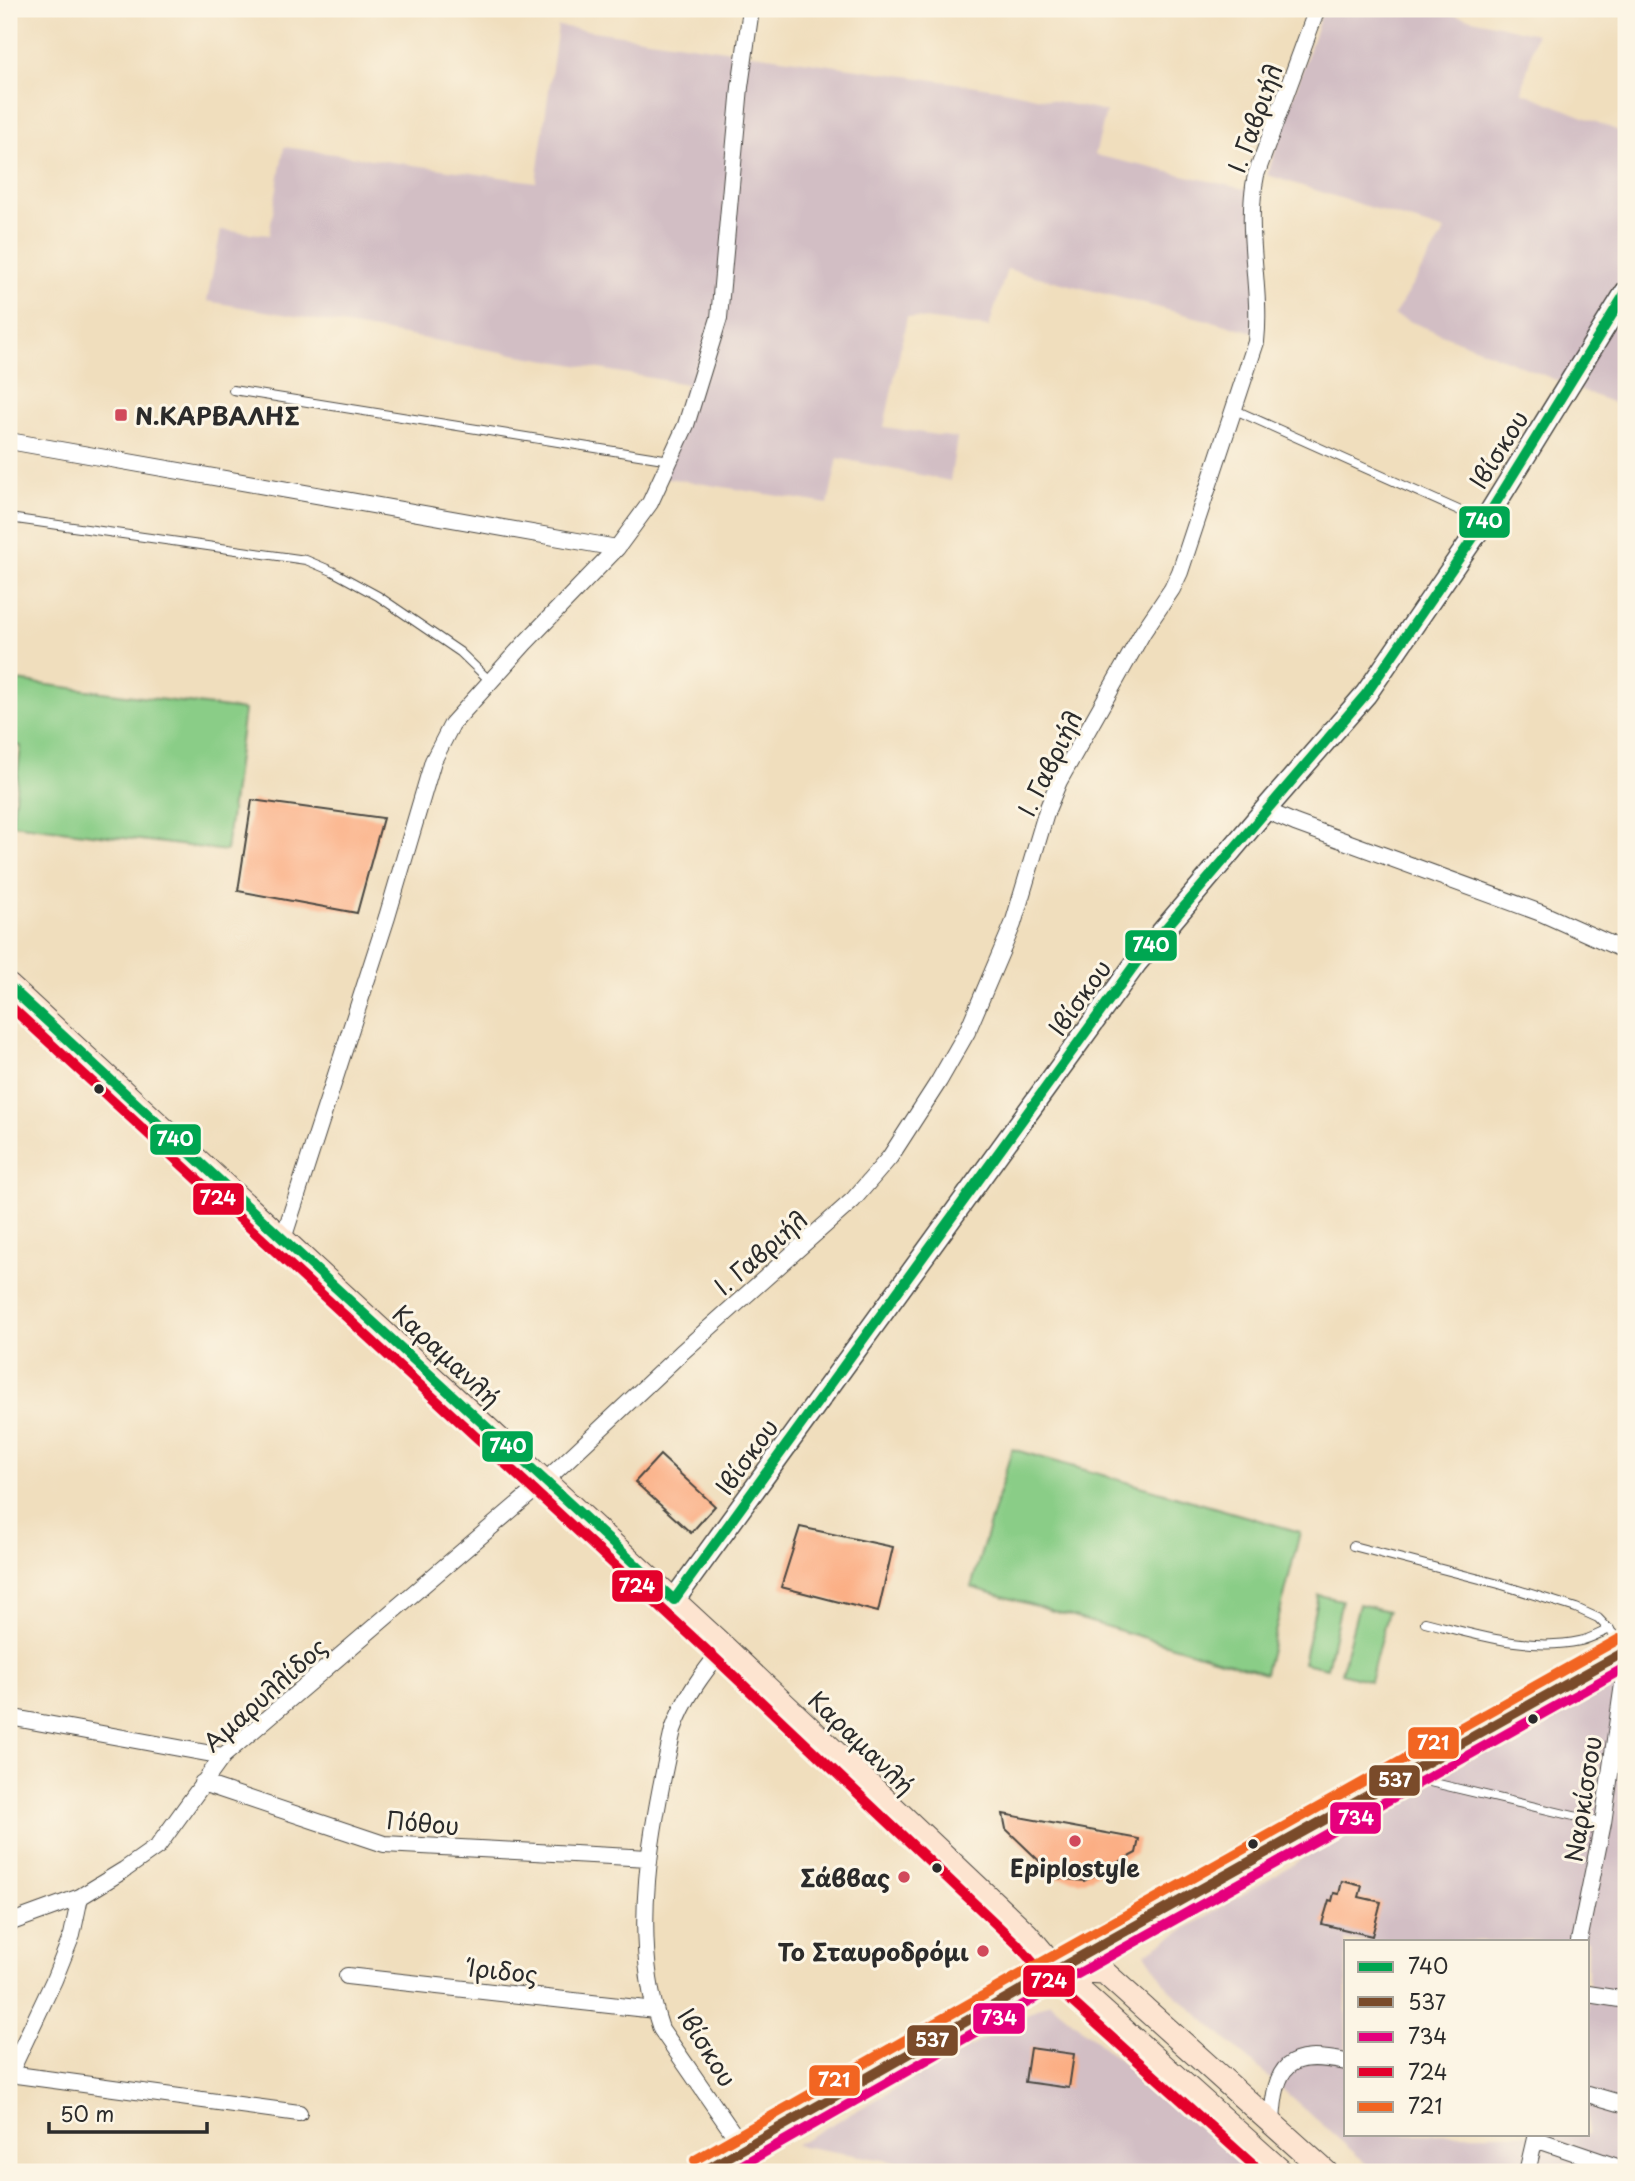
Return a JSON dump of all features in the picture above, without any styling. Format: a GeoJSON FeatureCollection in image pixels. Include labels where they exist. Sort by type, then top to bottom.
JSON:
{"type":"FeatureCollection","features":[{"type":"Feature","properties":{"kind":"main road","name":"Καραμανλή"},"geometry":{"type":"LineString","coordinates":[[9,986],[674,1600],[1027,1934],[1057,1970],[1282,2172]]}},
{"type":"Feature","properties":{"kind":"main road"},"geometry":{"type":"LineString","coordinates":[[702,2172],[1626,1649]]}},
{"type":"Feature","properties":{"kind":"main road"},"geometry":{"type":"LineString","coordinates":[[1057,1970],[1104,1972],[1326,2172]]}},
{"type":"Feature","properties":{"kind":"main road"},"geometry":{"type":"LineString","coordinates":[[1250,2144],[1260,2172]]}},
{"type":"Feature","properties":{"kind":"street"},"geometry":{"type":"LineString","coordinates":[[283,1239],[387,917],[433,761],[452,724],[617,548],[650,503],[686,425],[719,318],[740,87],[751,9]]}},
{"type":"Feature","properties":{"kind":"street","name":"Ι. Γαβριήλ"},"geometry":{"type":"LineString","coordinates":[[545,1481],[681,1353],[853,1200],[890,1157],[967,1032],[1013,924],[1047,810],[1059,782],[1143,632],[1176,580],[1255,342],[1259,314],[1250,228],[1252,195],[1256,175],[1317,9]]}},
{"type":"Feature","properties":{"kind":"street","name":"Ιβίσκου"},"geometry":{"type":"LineString","coordinates":[[674,1600],[1136,963],[1366,694],[1484,522],[1626,292]]}},
{"type":"Feature","properties":{"kind":"street"},"geometry":{"type":"LineString","coordinates":[[9,442],[617,548]]}},
{"type":"Feature","properties":{"kind":"street"},"geometry":{"type":"LineString","coordinates":[[1265,810],[1541,913],[1626,951]]}},
{"type":"Feature","properties":{"kind":"street","name":"Αμαρυλλίδος"},"geometry":{"type":"LineString","coordinates":[[9,1923],[80,1897],[158,1846],[223,1756],[545,1481]]}},
{"type":"Feature","properties":{"kind":"street","name":"Ιβίσκου"},"geometry":{"type":"LineString","coordinates":[[724,1647],[691,1690],[673,1730],[646,1880],[647,1928],[655,2010],[661,2029],[744,2149]]}},
{"type":"Feature","properties":{"kind":"street","name":"Ναρκίσσου"},"geometry":{"type":"LineString","coordinates":[[1579,1940],[1603,1823],[1626,1663]]}},
{"type":"Feature","properties":{"kind":"street"},"geometry":{"type":"LineString","coordinates":[[9,1717],[223,1756]]}},
{"type":"Feature","properties":{"kind":"street","name":"Πόθου"},"geometry":{"type":"LineString","coordinates":[[202,1783],[384,1844],[649,1858]]}},
{"type":"Feature","properties":{"kind":"street"},"geometry":{"type":"LineString","coordinates":[[80,1897],[72,1935],[9,2075],[299,2113]]}},
{"type":"Feature","properties":{"kind":"street","name":"Ίριδος"},"geometry":{"type":"LineString","coordinates":[[347,1976],[655,2010]]}},
{"type":"Feature","properties":{"kind":"street"},"geometry":{"type":"LineString","coordinates":[[1590,1994],[1626,2000]]}},
{"type":"Feature","properties":{"kind":"street"},"geometry":{"type":"LineString","coordinates":[[1272,2123],[1275,2086],[1289,2064],[1304,2057],[1344,2062]]}},
{"type":"Feature","properties":{"kind":"street"},"geometry":{"type":"LineString","coordinates":[[1590,2095],[1626,2105]]}},
{"type":"Feature","properties":{"kind":"street"},"geometry":{"type":"LineString","coordinates":[[1527,2172],[1536,2136],[1626,2170]]}},
{"type":"Feature","properties":{"kind":"lane"},"geometry":{"type":"LineString","coordinates":[[233,390],[670,460]]}},
{"type":"Feature","properties":{"kind":"lane"},"geometry":{"type":"LineString","coordinates":[[1233,409],[1484,522]]}},
{"type":"Feature","properties":{"kind":"lane"},"geometry":{"type":"LineString","coordinates":[[9,518],[306,561],[332,571],[378,596],[460,652],[491,682]]}},
{"type":"Feature","properties":{"kind":"lane"},"geometry":{"type":"LineString","coordinates":[[1353,1546],[1499,1584],[1576,1608],[1598,1618],[1626,1649]]}},
{"type":"Feature","properties":{"kind":"lane"},"geometry":{"type":"LineString","coordinates":[[1425,1622],[1499,1640],[1557,1645],[1583,1641],[1610,1629]]}},
{"type":"Feature","properties":{"kind":"lane"},"geometry":{"type":"LineString","coordinates":[[1403,1775],[1603,1823]]}},
{"type":"Feature","properties":{"kind":"shaded area"},"geometry":{"type":"Polygon","coordinates":[[[1323,9],[1430,9],[1536,34],[1522,92],[1626,134],[1626,408],[1394,315],[1445,231],[1267,175],[1323,9]]]}},
{"type":"Feature","properties":{"kind":"shaded area"},"geometry":{"type":"Polygon","coordinates":[[[558,26],[1004,90],[1106,112],[1095,155],[1262,193],[1258,227],[1268,289],[1262,334],[1007,269],[989,327],[907,317],[884,427],[957,438],[950,481],[838,458],[828,504],[655,476],[686,384],[207,301],[221,230],[269,235],[284,147],[536,182],[558,26]]]}},
{"type":"Feature","properties":{"kind":"shaded area"},"geometry":{"type":"Polygon","coordinates":[[[1626,1674],[1626,2172],[1376,2172],[1169,1989],[1145,1953],[1536,1718],[1626,1674]]]}},
{"type":"Feature","properties":{"kind":"shaded area"},"geometry":{"type":"Polygon","coordinates":[[[1050,2002],[1236,2158],[1241,2172],[954,2172],[795,2145],[1050,2002]]]}},
{"type":"Feature","properties":{"kind":"green space"},"geometry":{"type":"Polygon","coordinates":[[[9,680],[244,710],[226,851],[12,824],[21,746],[9,744],[9,680]]]}},
{"type":"Feature","properties":{"kind":"green space"},"geometry":{"type":"Polygon","coordinates":[[[1012,1449],[1300,1532],[1265,1673],[971,1587],[1012,1449]]]}},
{"type":"Feature","properties":{"kind":"green space"},"geometry":{"type":"Polygon","coordinates":[[[1318,1595],[1342,1600],[1327,1668],[1303,1663],[1318,1595]]]}},
{"type":"Feature","properties":{"kind":"green space"},"geometry":{"type":"Polygon","coordinates":[[[1359,1604],[1388,1611],[1370,1681],[1341,1673],[1359,1604]]]}},
{"type":"Feature","properties":{"kind":"building"},"geometry":{"type":"Polygon","coordinates":[[[252,800],[383,818],[357,913],[238,891],[252,800]]]}},
{"type":"Feature","properties":{"kind":"building"},"geometry":{"type":"Polygon","coordinates":[[[660,1455],[715,1506],[691,1533],[635,1482],[660,1455]]]}},
{"type":"Feature","properties":{"kind":"building"},"geometry":{"type":"Polygon","coordinates":[[[800,1527],[893,1547],[878,1612],[781,1587],[800,1527]]]}},
{"type":"Feature","properties":{"kind":"building"},"geometry":{"type":"Polygon","coordinates":[[[1003,1814],[1139,1839],[1136,1853],[1084,1881],[1057,1878],[1006,1829],[1003,1814]]]}},
{"type":"Feature","properties":{"kind":"building"},"geometry":{"type":"Polygon","coordinates":[[[1342,1881],[1362,1886],[1359,1897],[1381,1902],[1372,1936],[1322,1924],[1329,1900],[1332,1901],[1334,1893],[1339,1894],[1342,1881]]]}},
{"type":"Feature","properties":{"kind":"building"},"geometry":{"type":"Polygon","coordinates":[[[1030,2048],[1074,2054],[1069,2088],[1025,2082],[1030,2048]]]}},
{"type":"Feature","properties":{"kind":"transit line","name":"740"},"geometry":{"type":"LineString","coordinates":[[674,1600],[1136,963],[1366,694],[1484,522],[1626,292]]}},
{"type":"Feature","properties":{"kind":"transit line","name":"740"},"geometry":{"type":"LineString","coordinates":[[9,986],[674,1600]]}},
{"type":"Feature","properties":{"kind":"transit line","name":"724"},"geometry":{"type":"LineString","coordinates":[[9,1005],[714,1657],[1017,1944],[1048,1980],[1261,2172]]}},
{"type":"Feature","properties":{"kind":"transit line","name":"721"},"geometry":{"type":"LineString","coordinates":[[695,2160],[1619,1639]]}},
{"type":"Feature","properties":{"kind":"transit line","name":"537"},"geometry":{"type":"LineString","coordinates":[[702,2172],[1626,1651]]}},
{"type":"Feature","properties":{"kind":"transit line","name":"734"},"geometry":{"type":"LineString","coordinates":[[730,2172],[1626,1667]]}},
{"type":"Feature","properties":{"kind":"place","name":"Ν.ΚΑΡΒΑΛΗΣ"},"geometry":{"type":"Point","coordinates":[121,415]}},
{"type":"Feature","properties":{"kind":"place","name":"Epiplostyle"},"geometry":{"type":"Point","coordinates":[1075,1841]}},
{"type":"Feature","properties":{"kind":"place","name":"Σάββας"},"geometry":{"type":"Point","coordinates":[904,1877]}},
{"type":"Feature","properties":{"kind":"place","name":"Το Σταυροδρόμι"},"geometry":{"type":"Point","coordinates":[983,1951]}}]}
